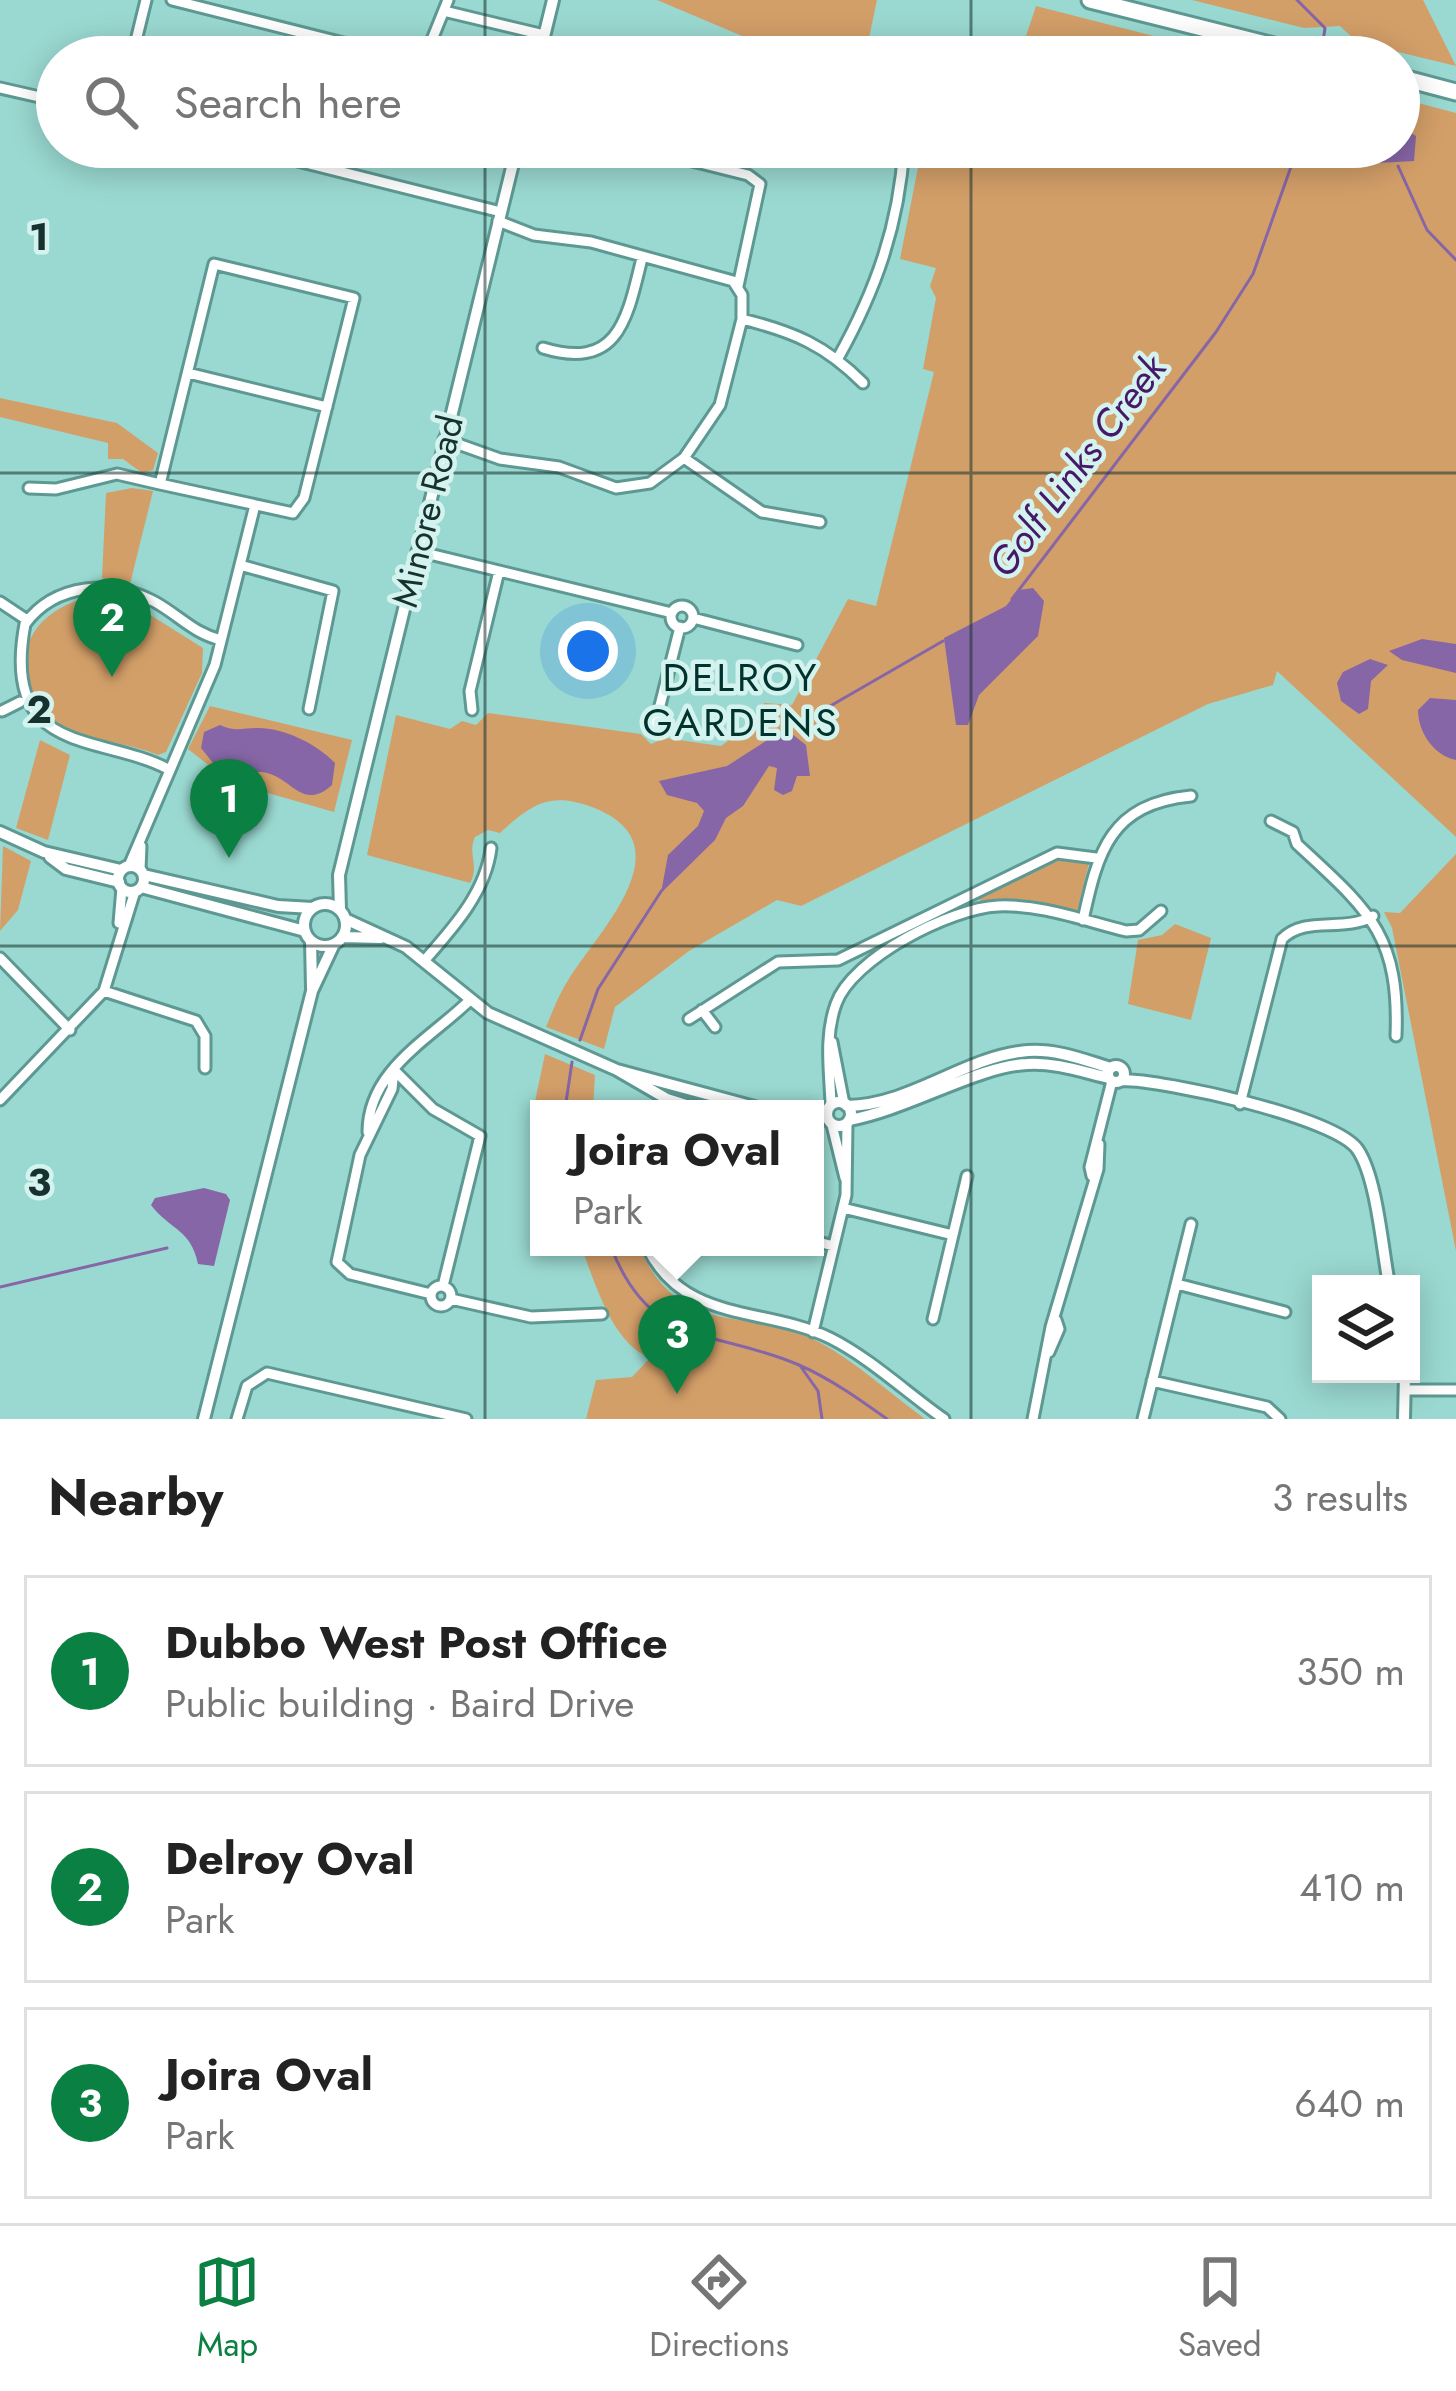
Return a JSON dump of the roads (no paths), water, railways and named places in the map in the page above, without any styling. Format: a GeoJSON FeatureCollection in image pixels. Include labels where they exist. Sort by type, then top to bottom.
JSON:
{"type":"FeatureCollection","features":[{"type":"Feature","properties":{"kind":"highway"},"geometry":{"type":"LineString","coordinates":[[1090,0],[1233,36]]}},
{"type":"Feature","properties":{"kind":"highway"},"geometry":{"type":"LineString","coordinates":[[1420,83],[1456,92]]}},
{"type":"Feature","properties":{"kind":"street"},"geometry":{"type":"LineString","coordinates":[[137,36],[146,0]]}},
{"type":"Feature","properties":{"kind":"street"},"geometry":{"type":"LineString","coordinates":[[172,0],[315,36]]}},
{"type":"Feature","properties":{"kind":"street"},"geometry":{"type":"LineString","coordinates":[[224,13],[228,0]]}},
{"type":"Feature","properties":{"kind":"street"},"geometry":{"type":"LineString","coordinates":[[434,36],[448,6],[544,35],[553,0]]}},
{"type":"Feature","properties":{"kind":"street"},"geometry":{"type":"LineString","coordinates":[[0,88],[36,96]]}},
{"type":"Feature","properties":{"kind":"street"},"geometry":{"type":"LineString","coordinates":[[320,168],[499,216],[534,235],[591,242],[738,286]]}},
{"type":"Feature","properties":{"kind":"street","name":"Minore Road"},"geometry":{"type":"LineString","coordinates":[[338,941],[343,915],[339,875],[512,168]]}},
{"type":"Feature","properties":{"kind":"street"},"geometry":{"type":"LineString","coordinates":[[444,439],[500,459],[559,466],[616,488],[650,483],[683,458],[720,405],[742,319],[738,286],[760,184],[748,175],[720,168]]}},
{"type":"Feature","properties":{"kind":"street"},"geometry":{"type":"LineString","coordinates":[[838,358],[875,286],[891,239],[901,168]]}},
{"type":"Feature","properties":{"kind":"street"},"geometry":{"type":"LineString","coordinates":[[543,348],[579,358],[602,350],[624,317],[642,258]]}},
{"type":"Feature","properties":{"kind":"street"},"geometry":{"type":"LineString","coordinates":[[29,488],[56,488],[117,475],[282,515],[298,510],[354,298],[214,264],[160,484]]}},
{"type":"Feature","properties":{"kind":"street"},"geometry":{"type":"LineString","coordinates":[[742,319],[800,334],[838,358],[862,383]]}},
{"type":"Feature","properties":{"kind":"street"},"geometry":{"type":"LineString","coordinates":[[188,373],[327,407]]}},
{"type":"Feature","properties":{"kind":"street"},"geometry":{"type":"LineString","coordinates":[[683,458],[762,512],[820,522]]}},
{"type":"Feature","properties":{"kind":"street"},"geometry":{"type":"LineString","coordinates":[[0,1100],[104,991],[142,841],[208,683],[254,509]]}},
{"type":"Feature","properties":{"kind":"street"},"geometry":{"type":"LineString","coordinates":[[417,550],[672,613],[685,606],[693,618],[797,645]]}},
{"type":"Feature","properties":{"kind":"street"},"geometry":{"type":"LineString","coordinates":[[240,565],[333,591],[308,709]]}},
{"type":"Feature","properties":{"kind":"street"},"geometry":{"type":"LineString","coordinates":[[472,710],[470,692],[499,571]]}},
{"type":"Feature","properties":{"kind":"street"},"geometry":{"type":"LineString","coordinates":[[168,770],[144,757],[60,739],[20,702],[15,658],[28,620],[65,593],[106,588],[152,600],[190,629],[221,640]]}},
{"type":"Feature","properties":{"kind":"street"},"geometry":{"type":"LineString","coordinates":[[0,602],[28,620]]}},
{"type":"Feature","properties":{"kind":"street"},"geometry":{"type":"LineString","coordinates":[[672,613],[680,627]]}},
{"type":"Feature","properties":{"kind":"street"},"geometry":{"type":"LineString","coordinates":[[656,725],[680,627],[693,618]]}},
{"type":"Feature","properties":{"kind":"street"},"geometry":{"type":"LineString","coordinates":[[299,691],[313,694]]}},
{"type":"Feature","properties":{"kind":"street"},"geometry":{"type":"LineString","coordinates":[[2,711],[20,702]]}},
{"type":"Feature","properties":{"kind":"street"},"geometry":{"type":"LineString","coordinates":[[1082,920],[1096,858],[1105,841],[1130,817],[1165,800],[1191,796]]}},
{"type":"Feature","properties":{"kind":"street"},"geometry":{"type":"LineString","coordinates":[[1271,821],[1293,832],[1297,844],[1372,916],[1385,942],[1397,1007],[1396,1036]]}},
{"type":"Feature","properties":{"kind":"street"},"geometry":{"type":"LineString","coordinates":[[0,832],[44,852],[66,869],[278,906],[317,907],[343,915],[424,961],[470,1000],[670,1100]]}},
{"type":"Feature","properties":{"kind":"street"},"geometry":{"type":"LineString","coordinates":[[424,961],[460,920],[489,868],[491,848]]}},
{"type":"Feature","properties":{"kind":"street"},"geometry":{"type":"LineString","coordinates":[[689,1019],[778,962],[838,960],[1058,854],[1096,858]]}},
{"type":"Feature","properties":{"kind":"street","name":"Minore Road"},"geometry":{"type":"LineString","coordinates":[[308,936],[317,907],[339,875]]}},
{"type":"Feature","properties":{"kind":"street"},"geometry":{"type":"LineString","coordinates":[[131,879],[308,936],[338,941],[384,938]]}},
{"type":"Feature","properties":{"kind":"street"},"geometry":{"type":"LineString","coordinates":[[813,1332],[847,1183],[848,1121],[838,1106],[830,1037],[835,1005],[848,980],[884,951],[977,909],[1016,907],[1126,932],[1139,929],[1161,911]]}},
{"type":"Feature","properties":{"kind":"street"},"geometry":{"type":"LineString","coordinates":[[1240,1104],[1282,939],[1303,926],[1350,926],[1372,916]]}},
{"type":"Feature","properties":{"kind":"street"},"geometry":{"type":"LineString","coordinates":[[308,936],[312,991]]}},
{"type":"Feature","properties":{"kind":"street"},"geometry":{"type":"LineString","coordinates":[[204,1419],[312,991],[338,941]]}},
{"type":"Feature","properties":{"kind":"street"},"geometry":{"type":"LineString","coordinates":[[0,958],[70,1030]]}},
{"type":"Feature","properties":{"kind":"street"},"geometry":{"type":"LineString","coordinates":[[838,960],[848,980]]}},
{"type":"Feature","properties":{"kind":"street"},"geometry":{"type":"LineString","coordinates":[[104,991],[196,1021],[205,1036],[205,1068]]}},
{"type":"Feature","properties":{"kind":"street"},"geometry":{"type":"LineString","coordinates":[[470,1000],[394,1070],[392,1089],[368,1132],[333,1269],[431,1294],[438,1306],[451,1299],[531,1317],[602,1314]]}},
{"type":"Feature","properties":{"kind":"street"},"geometry":{"type":"LineString","coordinates":[[702,1010],[715,1027]]}},
{"type":"Feature","properties":{"kind":"street"},"geometry":{"type":"LineString","coordinates":[[824,1110],[895,1097],[1024,1051],[1060,1053],[1116,1077]]}},
{"type":"Feature","properties":{"kind":"street"},"geometry":{"type":"LineString","coordinates":[[824,1124],[898,1108],[1015,1065],[1047,1064],[1140,1080],[1325,1126],[1356,1146],[1387,1275]]}},
{"type":"Feature","properties":{"kind":"street"},"geometry":{"type":"LineString","coordinates":[[394,1070],[444,1118],[480,1136],[442,1286],[431,1294]]}},
{"type":"Feature","properties":{"kind":"street"},"geometry":{"type":"LineString","coordinates":[[617,1070],[712,1100]]}},
{"type":"Feature","properties":{"kind":"street"},"geometry":{"type":"LineString","coordinates":[[1033,1419],[1047,1343],[1057,1320],[1092,1176],[1090,1167],[1116,1077]]}},
{"type":"Feature","properties":{"kind":"street"},"geometry":{"type":"LineString","coordinates":[[838,1106],[831,1124],[847,1183]]}},
{"type":"Feature","properties":{"kind":"street"},"geometry":{"type":"LineString","coordinates":[[933,1319],[967,1177]]}},
{"type":"Feature","properties":{"kind":"street"},"geometry":{"type":"LineString","coordinates":[[843,1208],[953,1235]]}},
{"type":"Feature","properties":{"kind":"street"},"geometry":{"type":"LineString","coordinates":[[1143,1419],[1191,1224]]}},
{"type":"Feature","properties":{"kind":"street"},"geometry":{"type":"LineString","coordinates":[[824,1244],[833,1246]]}},
{"type":"Feature","properties":{"kind":"street"},"geometry":{"type":"LineString","coordinates":[[652,1256],[664,1277],[702,1304],[837,1342],[944,1419]]}},
{"type":"Feature","properties":{"kind":"street"},"geometry":{"type":"LineString","coordinates":[[1177,1285],[1285,1312]]}},
{"type":"Feature","properties":{"kind":"street"},"geometry":{"type":"LineString","coordinates":[[442,1286],[451,1299]]}},
{"type":"Feature","properties":{"kind":"street"},"geometry":{"type":"LineString","coordinates":[[237,1419],[247,1386],[267,1372],[466,1419]]}},
{"type":"Feature","properties":{"kind":"street"},"geometry":{"type":"LineString","coordinates":[[1152,1381],[1267,1408],[1280,1419]]}},
{"type":"Feature","properties":{"kind":"street"},"geometry":{"type":"LineString","coordinates":[[1404,1419],[1406,1383]]}},
{"type":"Feature","properties":{"kind":"street"},"geometry":{"type":"LineString","coordinates":[[1406,1390],[1456,1390]]}},
{"type":"Feature","properties":{"kind":"waterway","name":"Golf Links Creek"},"geometry":{"type":"LineString","coordinates":[[1297,0],[1325,28],[1324,36]]}},
{"type":"Feature","properties":{"kind":"waterway","name":"Golf Links Creek"},"geometry":{"type":"LineString","coordinates":[[1012,599],[1216,332],[1253,274],[1291,168]]}},
{"type":"Feature","properties":{"kind":"waterway"},"geometry":{"type":"LineString","coordinates":[[1399,168],[1427,230],[1456,260]]}},
{"type":"Feature","properties":{"kind":"waterway","name":"Golf Links Creek"},"geometry":{"type":"LineString","coordinates":[[799,724],[943,641]]}},
{"type":"Feature","properties":{"kind":"waterway","name":"Golf Links Creek"},"geometry":{"type":"LineString","coordinates":[[580,1040],[598,989],[662,890]]}},
{"type":"Feature","properties":{"kind":"waterway"},"geometry":{"type":"LineString","coordinates":[[566,1100],[572,1062]]}},
{"type":"Feature","properties":{"kind":"waterway"},"geometry":{"type":"LineString","coordinates":[[0,1287],[167,1248]]}},
{"type":"Feature","properties":{"kind":"waterway"},"geometry":{"type":"LineString","coordinates":[[615,1256],[645,1304],[666,1320],[799,1365],[887,1419]]}},
{"type":"Feature","properties":{"kind":"waterway"},"geometry":{"type":"LineString","coordinates":[[801,1367],[818,1391],[822,1419]]}},
{"type":"Feature","properties":{"kind":"place","name":"Delroy Oval"},"geometry":{"type":"Point","coordinates":[112,677]}},
{"type":"Feature","properties":{"kind":"place","name":"Dubbo West Post Office"},"geometry":{"type":"Point","coordinates":[229,858]}},
{"type":"Feature","properties":{"kind":"place","name":"Joira Oval"},"geometry":{"type":"Point","coordinates":[677,1394]}},
{"type":"Feature","properties":{"kind":"district","name":"DELROY GARDENS"},"geometry":{"type":"Point","coordinates":[741,700]}}]}
